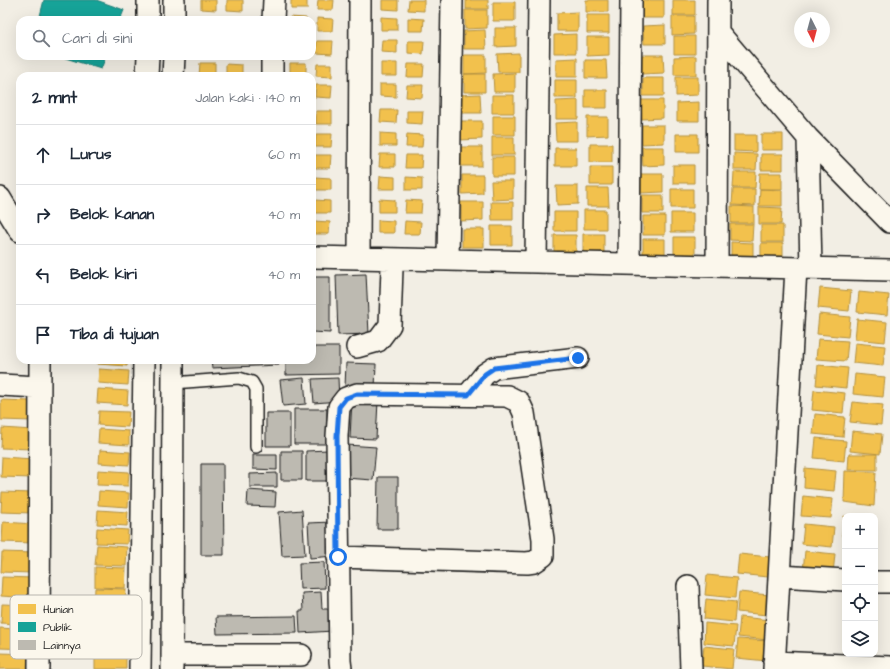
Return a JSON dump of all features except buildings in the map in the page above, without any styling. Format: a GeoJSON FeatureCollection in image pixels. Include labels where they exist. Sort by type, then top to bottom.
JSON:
{"type":"FeatureCollection","features":[{"type":"Feature","properties":{"kind":"street"},"geometry":{"type":"LineString","coordinates":[[148,0],[148,16]]}},
{"type":"Feature","properties":{"kind":"street"},"geometry":{"type":"LineString","coordinates":[[174,0],[174,16]]}},
{"type":"Feature","properties":{"kind":"street"},"geometry":{"type":"LineString","coordinates":[[273,16],[274,0]]}},
{"type":"Feature","properties":{"kind":"street"},"geometry":{"type":"LineString","coordinates":[[359,258],[360,0]]}},
{"type":"Feature","properties":{"kind":"street"},"geometry":{"type":"LineString","coordinates":[[448,260],[452,0]]}},
{"type":"Feature","properties":{"kind":"street"},"geometry":{"type":"LineString","coordinates":[[536,262],[539,0]]}},
{"type":"Feature","properties":{"kind":"street"},"geometry":{"type":"LineString","coordinates":[[629,264],[632,0]]}},
{"type":"Feature","properties":{"kind":"street"},"geometry":{"type":"LineString","coordinates":[[717,266],[718,0]]}},
{"type":"Feature","properties":{"kind":"street"},"geometry":{"type":"LineString","coordinates":[[718,32],[808,138],[890,222]]}},
{"type":"Feature","properties":{"kind":"street"},"geometry":{"type":"LineString","coordinates":[[147,72],[148,60]]}},
{"type":"Feature","properties":{"kind":"street"},"geometry":{"type":"LineString","coordinates":[[174,60],[174,72]]}},
{"type":"Feature","properties":{"kind":"street"},"geometry":{"type":"LineString","coordinates":[[272,60],[272,72]]}},
{"type":"Feature","properties":{"kind":"street"},"geometry":{"type":"LineString","coordinates":[[808,138],[803,268],[774,666],[890,667]]}},
{"type":"Feature","properties":{"kind":"street"},"geometry":{"type":"LineString","coordinates":[[0,198],[16,224]]}},
{"type":"Feature","properties":{"kind":"street"},"geometry":{"type":"LineString","coordinates":[[316,257],[890,270]]}},
{"type":"Feature","properties":{"kind":"street"},"geometry":{"type":"LineString","coordinates":[[357,347],[378,340],[390,325],[394,259]]}},
{"type":"Feature","properties":{"kind":"street"},"geometry":{"type":"LineString","coordinates":[[468,395],[485,374],[494,368],[578,358]]}},
{"type":"Feature","properties":{"kind":"street"},"geometry":{"type":"LineString","coordinates":[[39,595],[40,364]]}},
{"type":"Feature","properties":{"kind":"street"},"geometry":{"type":"LineString","coordinates":[[141,595],[144,364]]}},
{"type":"Feature","properties":{"kind":"street"},"geometry":{"type":"LineString","coordinates":[[173,364],[172,662],[301,655]]}},
{"type":"Feature","properties":{"kind":"street"},"geometry":{"type":"LineString","coordinates":[[0,385],[39,387]]}},
{"type":"Feature","properties":{"kind":"street"},"geometry":{"type":"LineString","coordinates":[[338,557],[527,564],[534,562],[543,556],[543,539],[524,413],[519,402],[507,396],[357,394],[346,398],[339,407],[337,436],[338,557],[341,669]]}},
{"type":"Feature","properties":{"kind":"street"},"geometry":{"type":"LineString","coordinates":[[780,576],[842,580]]}},
{"type":"Feature","properties":{"kind":"street"},"geometry":{"type":"LineString","coordinates":[[878,582],[890,582]]}},
{"type":"Feature","properties":{"kind":"street"},"geometry":{"type":"LineString","coordinates":[[688,586],[691,669]]}},
{"type":"Feature","properties":{"kind":"street"},"geometry":{"type":"LineString","coordinates":[[140,659],[140,669]]}},
{"type":"Feature","properties":{"kind":"lane"},"geometry":{"type":"LineString","coordinates":[[173,383],[239,378],[252,382],[256,389],[256,447]]}},
{"type":"Feature","properties":{"kind":"route"},"geometry":{"type":"LineString","coordinates":[[338,557],[337,436],[339,407],[346,398],[357,394],[468,395],[485,374],[494,368],[578,358]]}}]}
